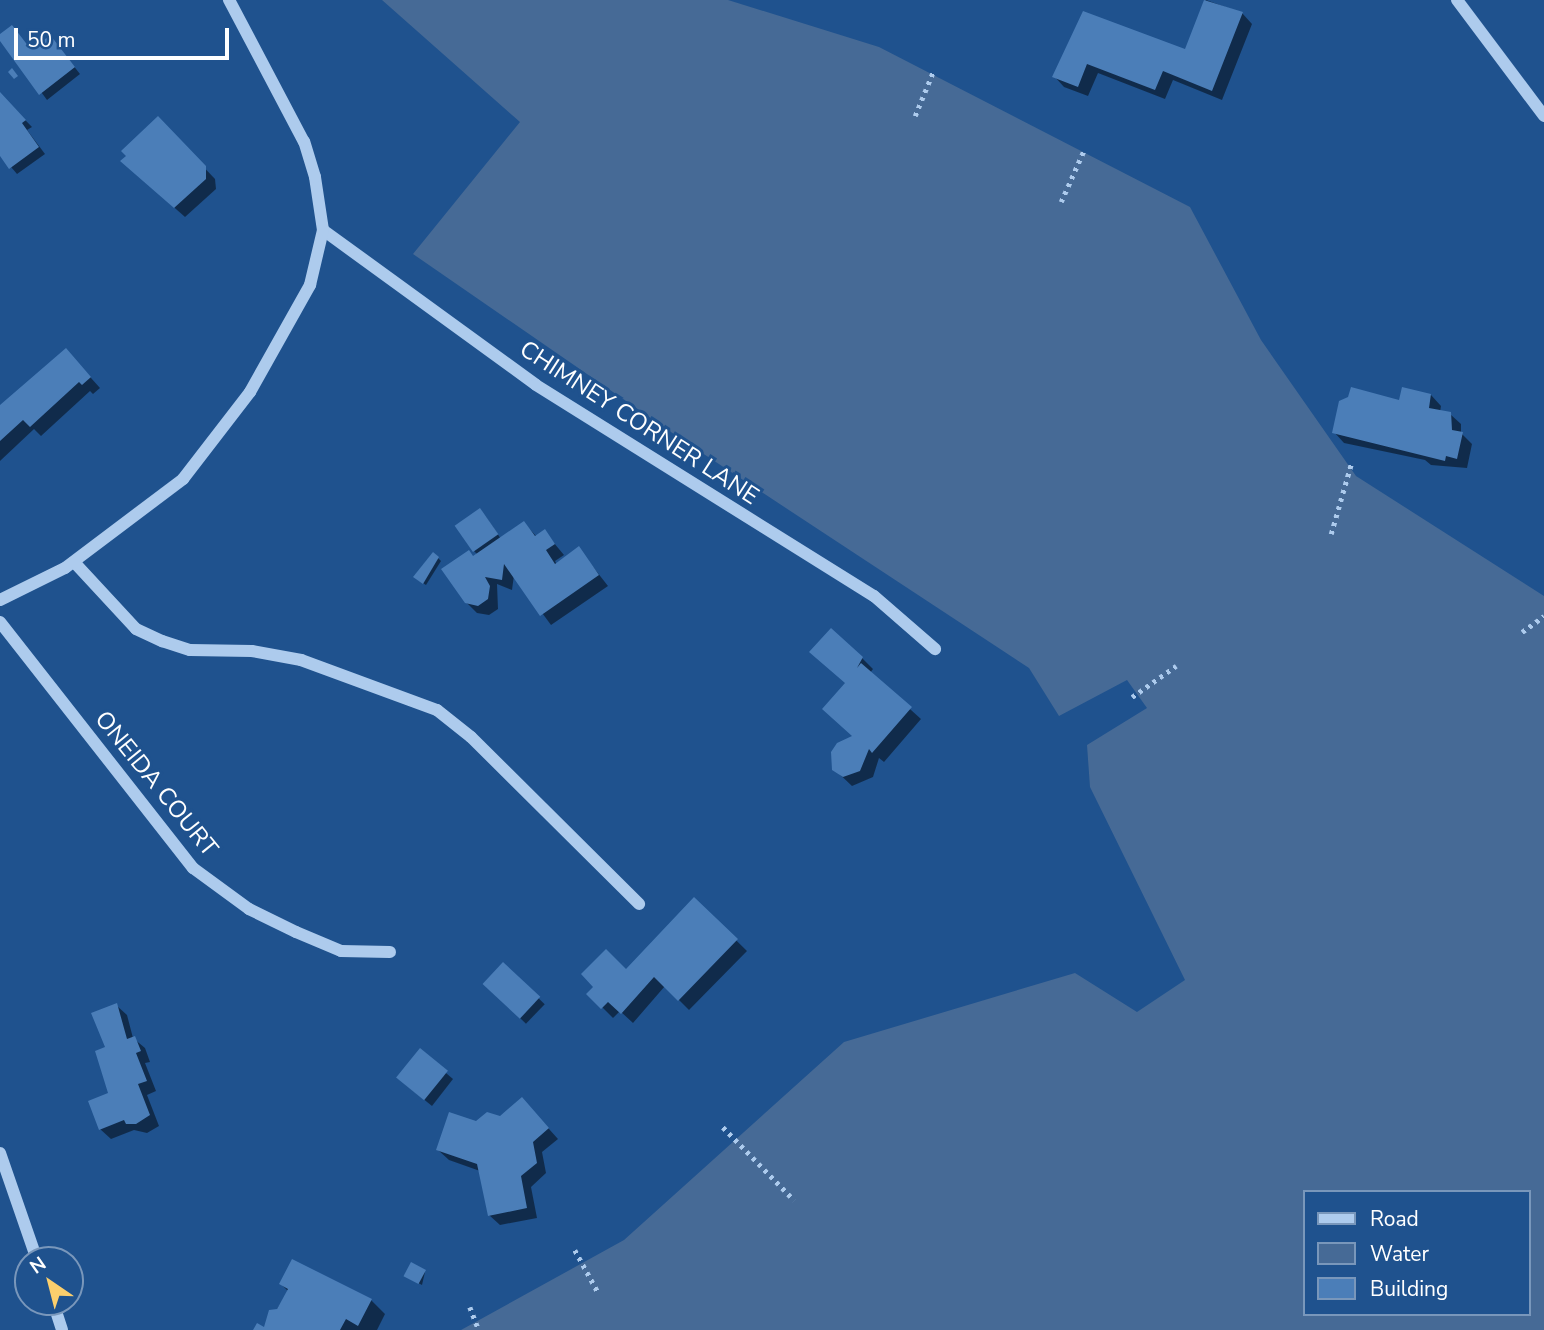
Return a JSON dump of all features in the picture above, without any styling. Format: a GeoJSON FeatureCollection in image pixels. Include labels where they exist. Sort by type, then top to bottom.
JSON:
{"type":"FeatureCollection","features":[{"type":"Feature","properties":{"kind":"street"},"geometry":{"type":"LineString","coordinates":[[0,600],[74,562],[183,479],[224,430],[285,334],[310,285],[323,230],[315,177],[304,142],[229,0]]}},
{"type":"Feature","properties":{"kind":"street"},"geometry":{"type":"LineString","coordinates":[[1457,0],[1543,113]]}},
{"type":"Feature","properties":{"kind":"street","name":"CHIMNEY CORNER LANE"},"geometry":{"type":"LineString","coordinates":[[323,230],[536,385],[874,596],[935,649]]}},
{"type":"Feature","properties":{"kind":"street"},"geometry":{"type":"LineString","coordinates":[[74,562],[136,629],[162,641],[190,650],[252,651],[301,660],[437,710],[471,737],[639,904]]}},
{"type":"Feature","properties":{"kind":"street","name":"ONEIDA COURT"},"geometry":{"type":"LineString","coordinates":[[0,622],[193,868],[249,909],[296,932],[341,951],[390,953]]}},
{"type":"Feature","properties":{"kind":"street"},"geometry":{"type":"LineString","coordinates":[[0,1153],[32,1246]]}},
{"type":"Feature","properties":{"kind":"path"},"geometry":{"type":"LineString","coordinates":[[915,116],[933,72]]}},
{"type":"Feature","properties":{"kind":"path"},"geometry":{"type":"LineString","coordinates":[[1061,202],[1084,150]]}},
{"type":"Feature","properties":{"kind":"path"},"geometry":{"type":"LineString","coordinates":[[1331,534],[1352,461]]}},
{"type":"Feature","properties":{"kind":"path"},"geometry":{"type":"LineString","coordinates":[[1522,632],[1544,616]]}},
{"type":"Feature","properties":{"kind":"path"},"geometry":{"type":"LineString","coordinates":[[1132,697],[1176,666]]}},
{"type":"Feature","properties":{"kind":"path"},"geometry":{"type":"LineString","coordinates":[[723,1127],[794,1200]]}},
{"type":"Feature","properties":{"kind":"path"},"geometry":{"type":"LineString","coordinates":[[575,1250],[599,1294]]}},
{"type":"Feature","properties":{"kind":"path"},"geometry":{"type":"LineString","coordinates":[[470,1307],[479,1330]]}},
{"type":"Feature","properties":{"kind":"water"},"geometry":{"type":"Polygon","coordinates":[[[382,0],[728,0],[879,47],[1190,207],[1261,340],[1356,476],[1544,596],[1544,1330],[461,1330],[624,1240],[844,1042],[1075,973],[1137,1012],[1185,980],[1090,787],[1087,745],[1147,708],[1127,680],[1059,716],[1029,668],[684,441],[413,254],[520,122],[382,0]]]}},
{"type":"Feature","properties":{"kind":"building"},"geometry":{"type":"Polygon","coordinates":[[[1204,0],[1243,12],[1212,91],[1163,71],[1155,90],[1087,64],[1078,87],[1052,77],[1083,11],[1185,49],[1204,0]]]}},
{"type":"Feature","properties":{"kind":"building"},"geometry":{"type":"Polygon","coordinates":[[[12,25],[29,47],[51,36],[75,67],[39,95],[0,41],[0,34],[12,25]]]}},
{"type":"Feature","properties":{"kind":"building"},"geometry":{"type":"Polygon","coordinates":[[[12,68],[18,76],[14,79],[8,72],[12,68]]]}},
{"type":"Feature","properties":{"kind":"building"},"geometry":{"type":"Polygon","coordinates":[[[0,92],[26,120],[22,123],[39,147],[9,169],[0,156],[0,92]]]}},
{"type":"Feature","properties":{"kind":"building"},"geometry":{"type":"Polygon","coordinates":[[[158,116],[206,166],[206,179],[174,208],[120,161],[126,156],[121,151],[158,116]]]}},
{"type":"Feature","properties":{"kind":"building"},"geometry":{"type":"Polygon","coordinates":[[[66,348],[91,377],[82,385],[79,382],[30,427],[23,420],[0,441],[0,405],[66,348]]]}},
{"type":"Feature","properties":{"kind":"building"},"geometry":{"type":"Polygon","coordinates":[[[1351,387],[1399,400],[1402,387],[1431,394],[1429,408],[1451,412],[1452,430],[1463,432],[1457,459],[1446,456],[1445,461],[1332,433],[1339,401],[1348,397],[1351,387]]]}},
{"type":"Feature","properties":{"kind":"building"},"geometry":{"type":"Polygon","coordinates":[[[480,508],[498,534],[473,552],[455,526],[480,508]]]}},
{"type":"Feature","properties":{"kind":"building"},"geometry":{"type":"Polygon","coordinates":[[[524,521],[535,536],[545,529],[555,544],[546,550],[555,564],[579,546],[599,575],[540,616],[504,564],[502,580],[485,577],[490,586],[488,599],[478,606],[465,603],[441,569],[469,550],[473,556],[524,521]]]}},
{"type":"Feature","properties":{"kind":"building"},"geometry":{"type":"Polygon","coordinates":[[[433,552],[439,557],[423,584],[413,577],[433,552]]]}},
{"type":"Feature","properties":{"kind":"building"},"geometry":{"type":"Polygon","coordinates":[[[831,628],[863,657],[857,668],[861,663],[912,707],[872,753],[869,749],[860,771],[843,777],[832,770],[831,752],[837,743],[852,736],[822,709],[845,683],[809,652],[831,628]]]}},
{"type":"Feature","properties":{"kind":"building"},"geometry":{"type":"Polygon","coordinates":[[[694,897],[738,939],[678,1001],[654,977],[621,1014],[608,1002],[601,1009],[586,994],[593,987],[581,974],[606,949],[626,969],[694,897]]]}},
{"type":"Feature","properties":{"kind":"building"},"geometry":{"type":"Polygon","coordinates":[[[503,962],[540,997],[520,1019],[483,984],[503,962]]]}},
{"type":"Feature","properties":{"kind":"building"},"geometry":{"type":"Polygon","coordinates":[[[117,1003],[127,1039],[135,1036],[141,1051],[136,1053],[147,1081],[138,1084],[150,1115],[136,1124],[126,1124],[124,1120],[99,1130],[88,1101],[108,1093],[95,1051],[105,1047],[91,1013],[117,1003]]]}},
{"type":"Feature","properties":{"kind":"building"},"geometry":{"type":"Polygon","coordinates":[[[420,1048],[448,1071],[424,1100],[396,1078],[420,1048]]]}},
{"type":"Feature","properties":{"kind":"building"},"geometry":{"type":"Polygon","coordinates":[[[522,1097],[549,1128],[533,1142],[537,1163],[521,1176],[527,1208],[488,1216],[477,1164],[436,1150],[449,1112],[476,1121],[487,1112],[500,1116],[522,1097]]]}},
{"type":"Feature","properties":{"kind":"building"},"geometry":{"type":"Polygon","coordinates":[[[292,1259],[372,1299],[358,1326],[346,1319],[340,1330],[253,1330],[257,1323],[264,1327],[269,1310],[277,1309],[288,1289],[279,1284],[292,1259]]]}},
{"type":"Feature","properties":{"kind":"building"},"geometry":{"type":"Polygon","coordinates":[[[411,1262],[426,1270],[418,1284],[403,1276],[411,1262]]]}}]}
